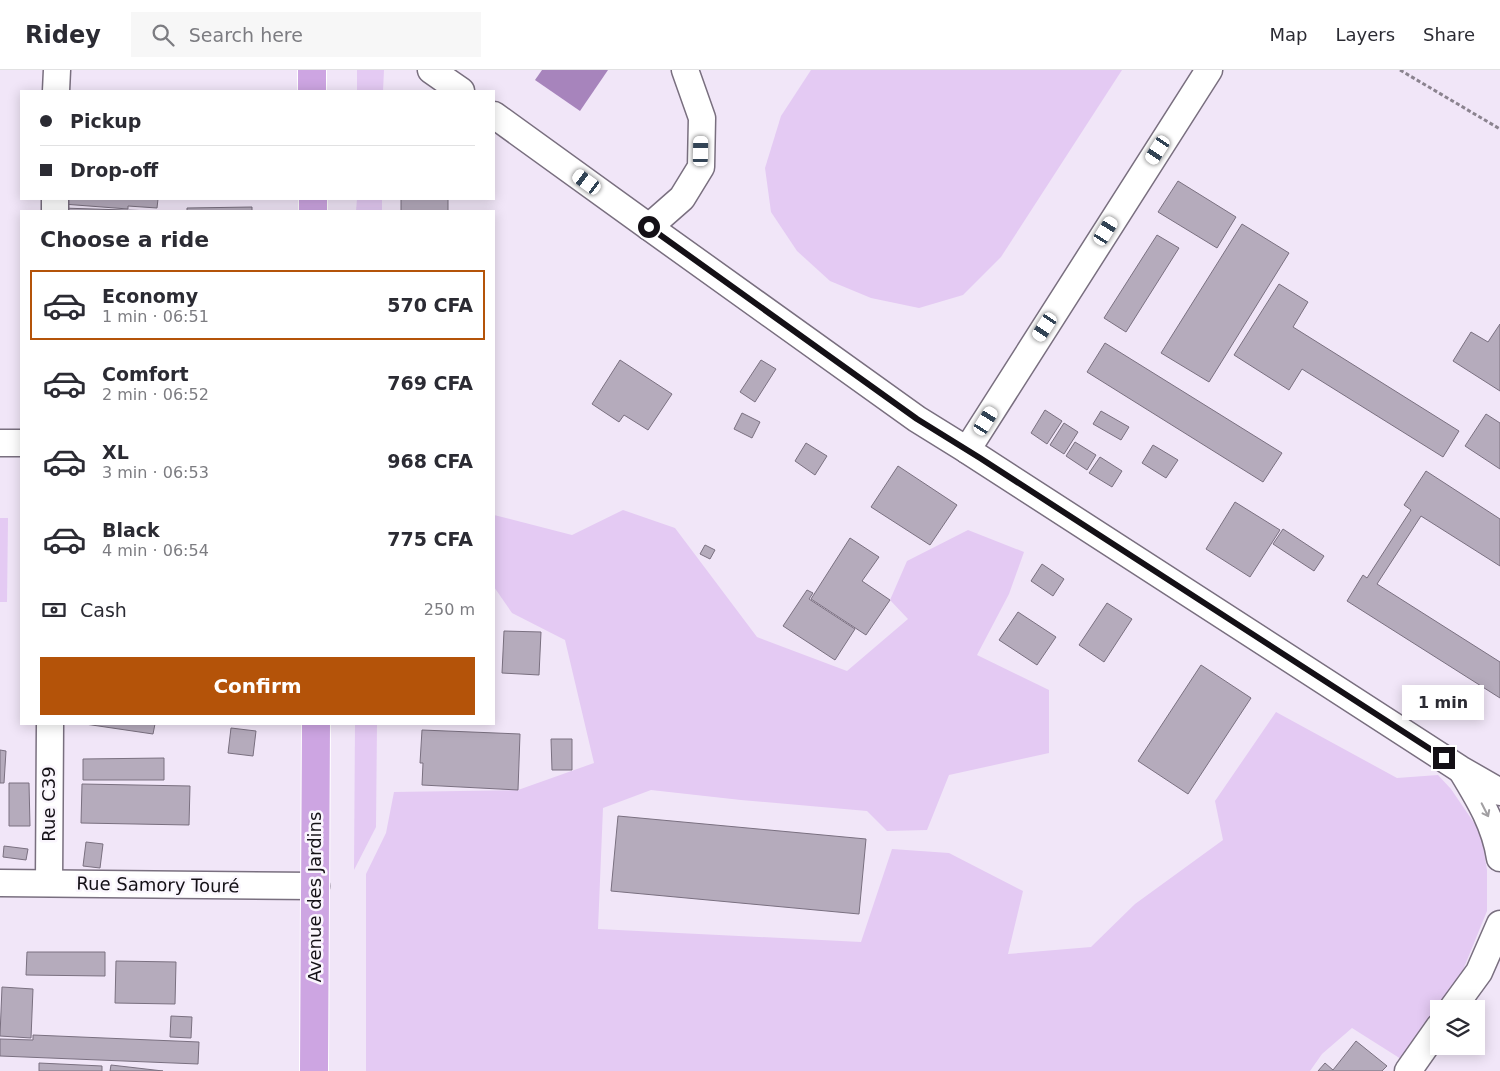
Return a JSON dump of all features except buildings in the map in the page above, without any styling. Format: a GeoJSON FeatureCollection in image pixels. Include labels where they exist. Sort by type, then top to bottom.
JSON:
{"type":"FeatureCollection","features":[{"type":"Feature","properties":{"kind":"main road"},"geometry":{"type":"LineString","coordinates":[[312,70],[312,90]]}},
{"type":"Feature","properties":{"kind":"main road","name":"Avenue des Jardins"},"geometry":{"type":"LineString","coordinates":[[314,1071],[316,725]]}},
{"type":"Feature","properties":{"kind":"street"},"geometry":{"type":"LineString","coordinates":[[56,90],[57,70]]}},
{"type":"Feature","properties":{"kind":"street"},"geometry":{"type":"LineString","coordinates":[[431,70],[460,90]]}},
{"type":"Feature","properties":{"kind":"street"},"geometry":{"type":"LineString","coordinates":[[649,227],[682,198],[701,167],[702,118],[685,70]]}},
{"type":"Feature","properties":{"kind":"street"},"geometry":{"type":"LineString","coordinates":[[968,450],[1209,70]]}},
{"type":"Feature","properties":{"kind":"street"},"geometry":{"type":"LineString","coordinates":[[495,116],[917,419],[968,450],[1460,769],[1500,792]]}},
{"type":"Feature","properties":{"kind":"street"},"geometry":{"type":"LineString","coordinates":[[0,443],[20,443]]}},
{"type":"Feature","properties":{"kind":"street","name":"Rue C39"},"geometry":{"type":"LineString","coordinates":[[48,884],[50,725]]}},
{"type":"Feature","properties":{"kind":"street"},"geometry":{"type":"LineString","coordinates":[[1460,769],[1484,808],[1498,843],[1500,858]]}},
{"type":"Feature","properties":{"kind":"street","name":"Rue Samory Touré"},"geometry":{"type":"LineString","coordinates":[[0,883],[316,886]]}},
{"type":"Feature","properties":{"kind":"street"},"geometry":{"type":"LineString","coordinates":[[1459,1000],[1479,972],[1500,924]]}},
{"type":"Feature","properties":{"kind":"street"},"geometry":{"type":"LineString","coordinates":[[1408,1071],[1430,1040]]}},
{"type":"Feature","properties":{"kind":"path"},"geometry":{"type":"LineString","coordinates":[[1400,70],[1500,130]]}},
{"type":"Feature","properties":{"kind":"shaded area"},"geometry":{"type":"Polygon","coordinates":[[[357,70],[384,70],[383,90],[357,90],[357,70]]]}},
{"type":"Feature","properties":{"kind":"shaded area"},"geometry":{"type":"Polygon","coordinates":[[[542,70],[608,70],[580,111],[535,80],[542,70]]]}},
{"type":"Feature","properties":{"kind":"shaded area"},"geometry":{"type":"Polygon","coordinates":[[[811,70],[1122,70],[1001,257],[963,295],[919,308],[871,298],[830,281],[797,251],[771,212],[765,168],[781,116],[811,70]]]}},
{"type":"Feature","properties":{"kind":"shaded area"},"geometry":{"type":"Polygon","coordinates":[[[357,200],[382,200],[382,210],[356,210],[357,200]]]}},
{"type":"Feature","properties":{"kind":"shaded area"},"geometry":{"type":"Polygon","coordinates":[[[623,510],[675,528],[757,637],[847,671],[908,619],[890,600],[907,561],[968,530],[1024,552],[1009,594],[977,655],[1049,690],[1049,753],[949,775],[927,830],[887,831],[867,811],[651,790],[603,808],[598,929],[861,942],[892,849],[949,853],[1023,891],[1008,954],[1091,947],[1135,904],[1223,840],[1215,801],[1276,712],[1397,778],[1438,775],[1451,789],[1481,833],[1487,870],[1487,911],[1463,970],[1442,1000],[1430,1000],[1430,1017],[1401,1059],[1352,1028],[1322,1054],[1310,1071],[366,1071],[366,874],[386,833],[394,792],[518,790],[594,763],[565,640],[512,613],[495,588],[495,515],[572,535],[623,510]]]}},
{"type":"Feature","properties":{"kind":"shaded area"},"geometry":{"type":"Polygon","coordinates":[[[0,518],[8,518],[7,602],[0,602],[0,518]]]}},
{"type":"Feature","properties":{"kind":"shaded area"},"geometry":{"type":"Polygon","coordinates":[[[355,725],[377,725],[376,827],[354,870],[355,725]]]}},
{"type":"Feature","properties":{"kind":"route"},"geometry":{"type":"LineString","coordinates":[[649,227],[917,419],[1444,758]]}}]}
